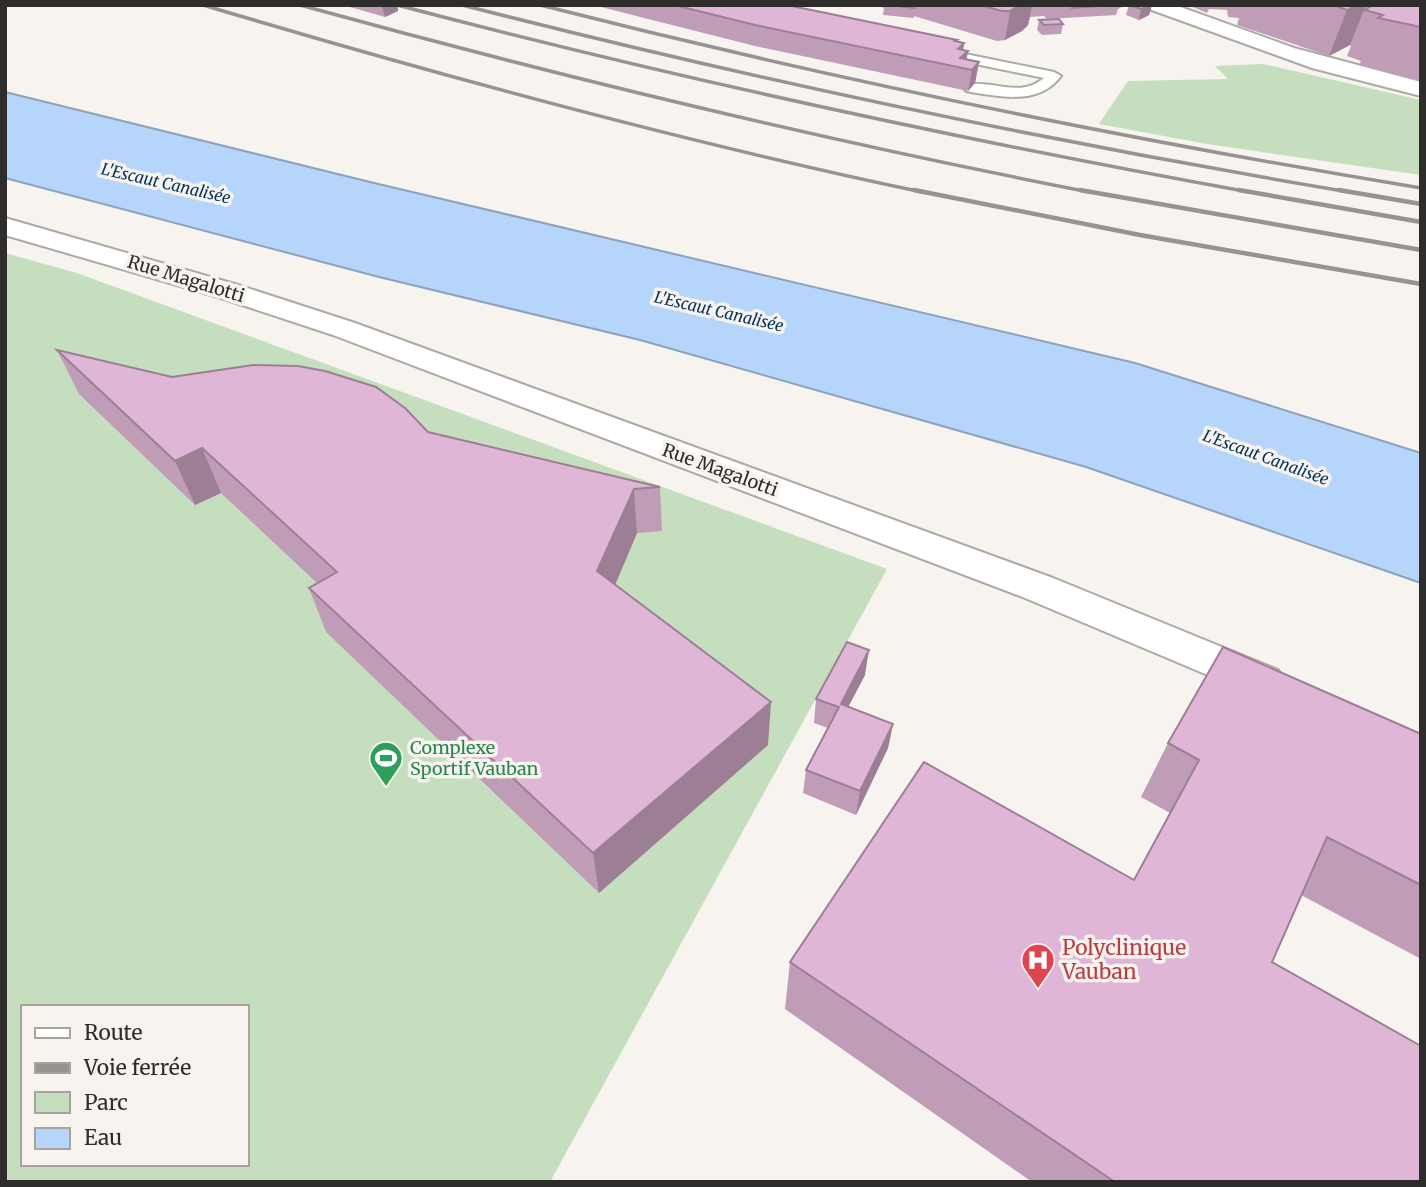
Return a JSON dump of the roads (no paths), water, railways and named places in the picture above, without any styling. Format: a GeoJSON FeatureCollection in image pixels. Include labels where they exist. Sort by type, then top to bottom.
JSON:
{"type":"FeatureCollection","features":[{"type":"Feature","properties":{"kind":"street"},"geometry":{"type":"LineString","coordinates":[[1156,5],[1298,58],[1421,89]]}},
{"type":"Feature","properties":{"kind":"street","name":"Rue Magalotti"},"geometry":{"type":"LineString","coordinates":[[5,226],[228,291],[344,329],[1039,588],[1291,694]]}},
{"type":"Feature","properties":{"kind":"lane"},"geometry":{"type":"LineString","coordinates":[[921,49],[1054,76],[1046,86],[1030,92],[1009,93],[971,88]]}},
{"type":"Feature","properties":{"kind":"water","name":"L'Escaut Canalisée"},"geometry":{"type":"Polygon","coordinates":[[[5,92],[370,182],[1135,363],[1421,453],[1421,583],[1086,467],[640,340],[379,277],[5,178],[5,92]]]}},
{"type":"Feature","properties":{"kind":"railway"},"geometry":{"type":"LineString","coordinates":[[203,5],[561,106],[922,192]]}},
{"type":"Feature","properties":{"kind":"railway"},"geometry":{"type":"LineString","coordinates":[[300,5],[693,106],[890,151],[1089,192]]}},
{"type":"Feature","properties":{"kind":"railway"},"geometry":{"type":"LineString","coordinates":[[397,5],[821,107],[1249,192]]}},
{"type":"Feature","properties":{"kind":"railway"},"geometry":{"type":"LineString","coordinates":[[462,5],[682,59],[904,108],[1237,173],[1349,192]]}},
{"type":"Feature","properties":{"kind":"railway"},"geometry":{"type":"LineString","coordinates":[[540,5],[759,58],[978,106],[1421,188]]}},
{"type":"Feature","properties":{"kind":"railway"},"geometry":{"type":"LineString","coordinates":[[914,190],[1140,235],[1421,284]]}},
{"type":"Feature","properties":{"kind":"railway"},"geometry":{"type":"LineString","coordinates":[[1080,190],[1421,250]]}},
{"type":"Feature","properties":{"kind":"railway"},"geometry":{"type":"LineString","coordinates":[[1239,190],[1421,222]]}},
{"type":"Feature","properties":{"kind":"railway"},"geometry":{"type":"LineString","coordinates":[[1339,190],[1421,204]]}},
{"type":"Feature","properties":{"kind":"place","name":"Complexe Sportif Vauban"},"geometry":{"type":"Point","coordinates":[386,788]}},
{"type":"Feature","properties":{"kind":"place","name":"Polyclinique Vauban"},"geometry":{"type":"Point","coordinates":[1038,990]}}]}
